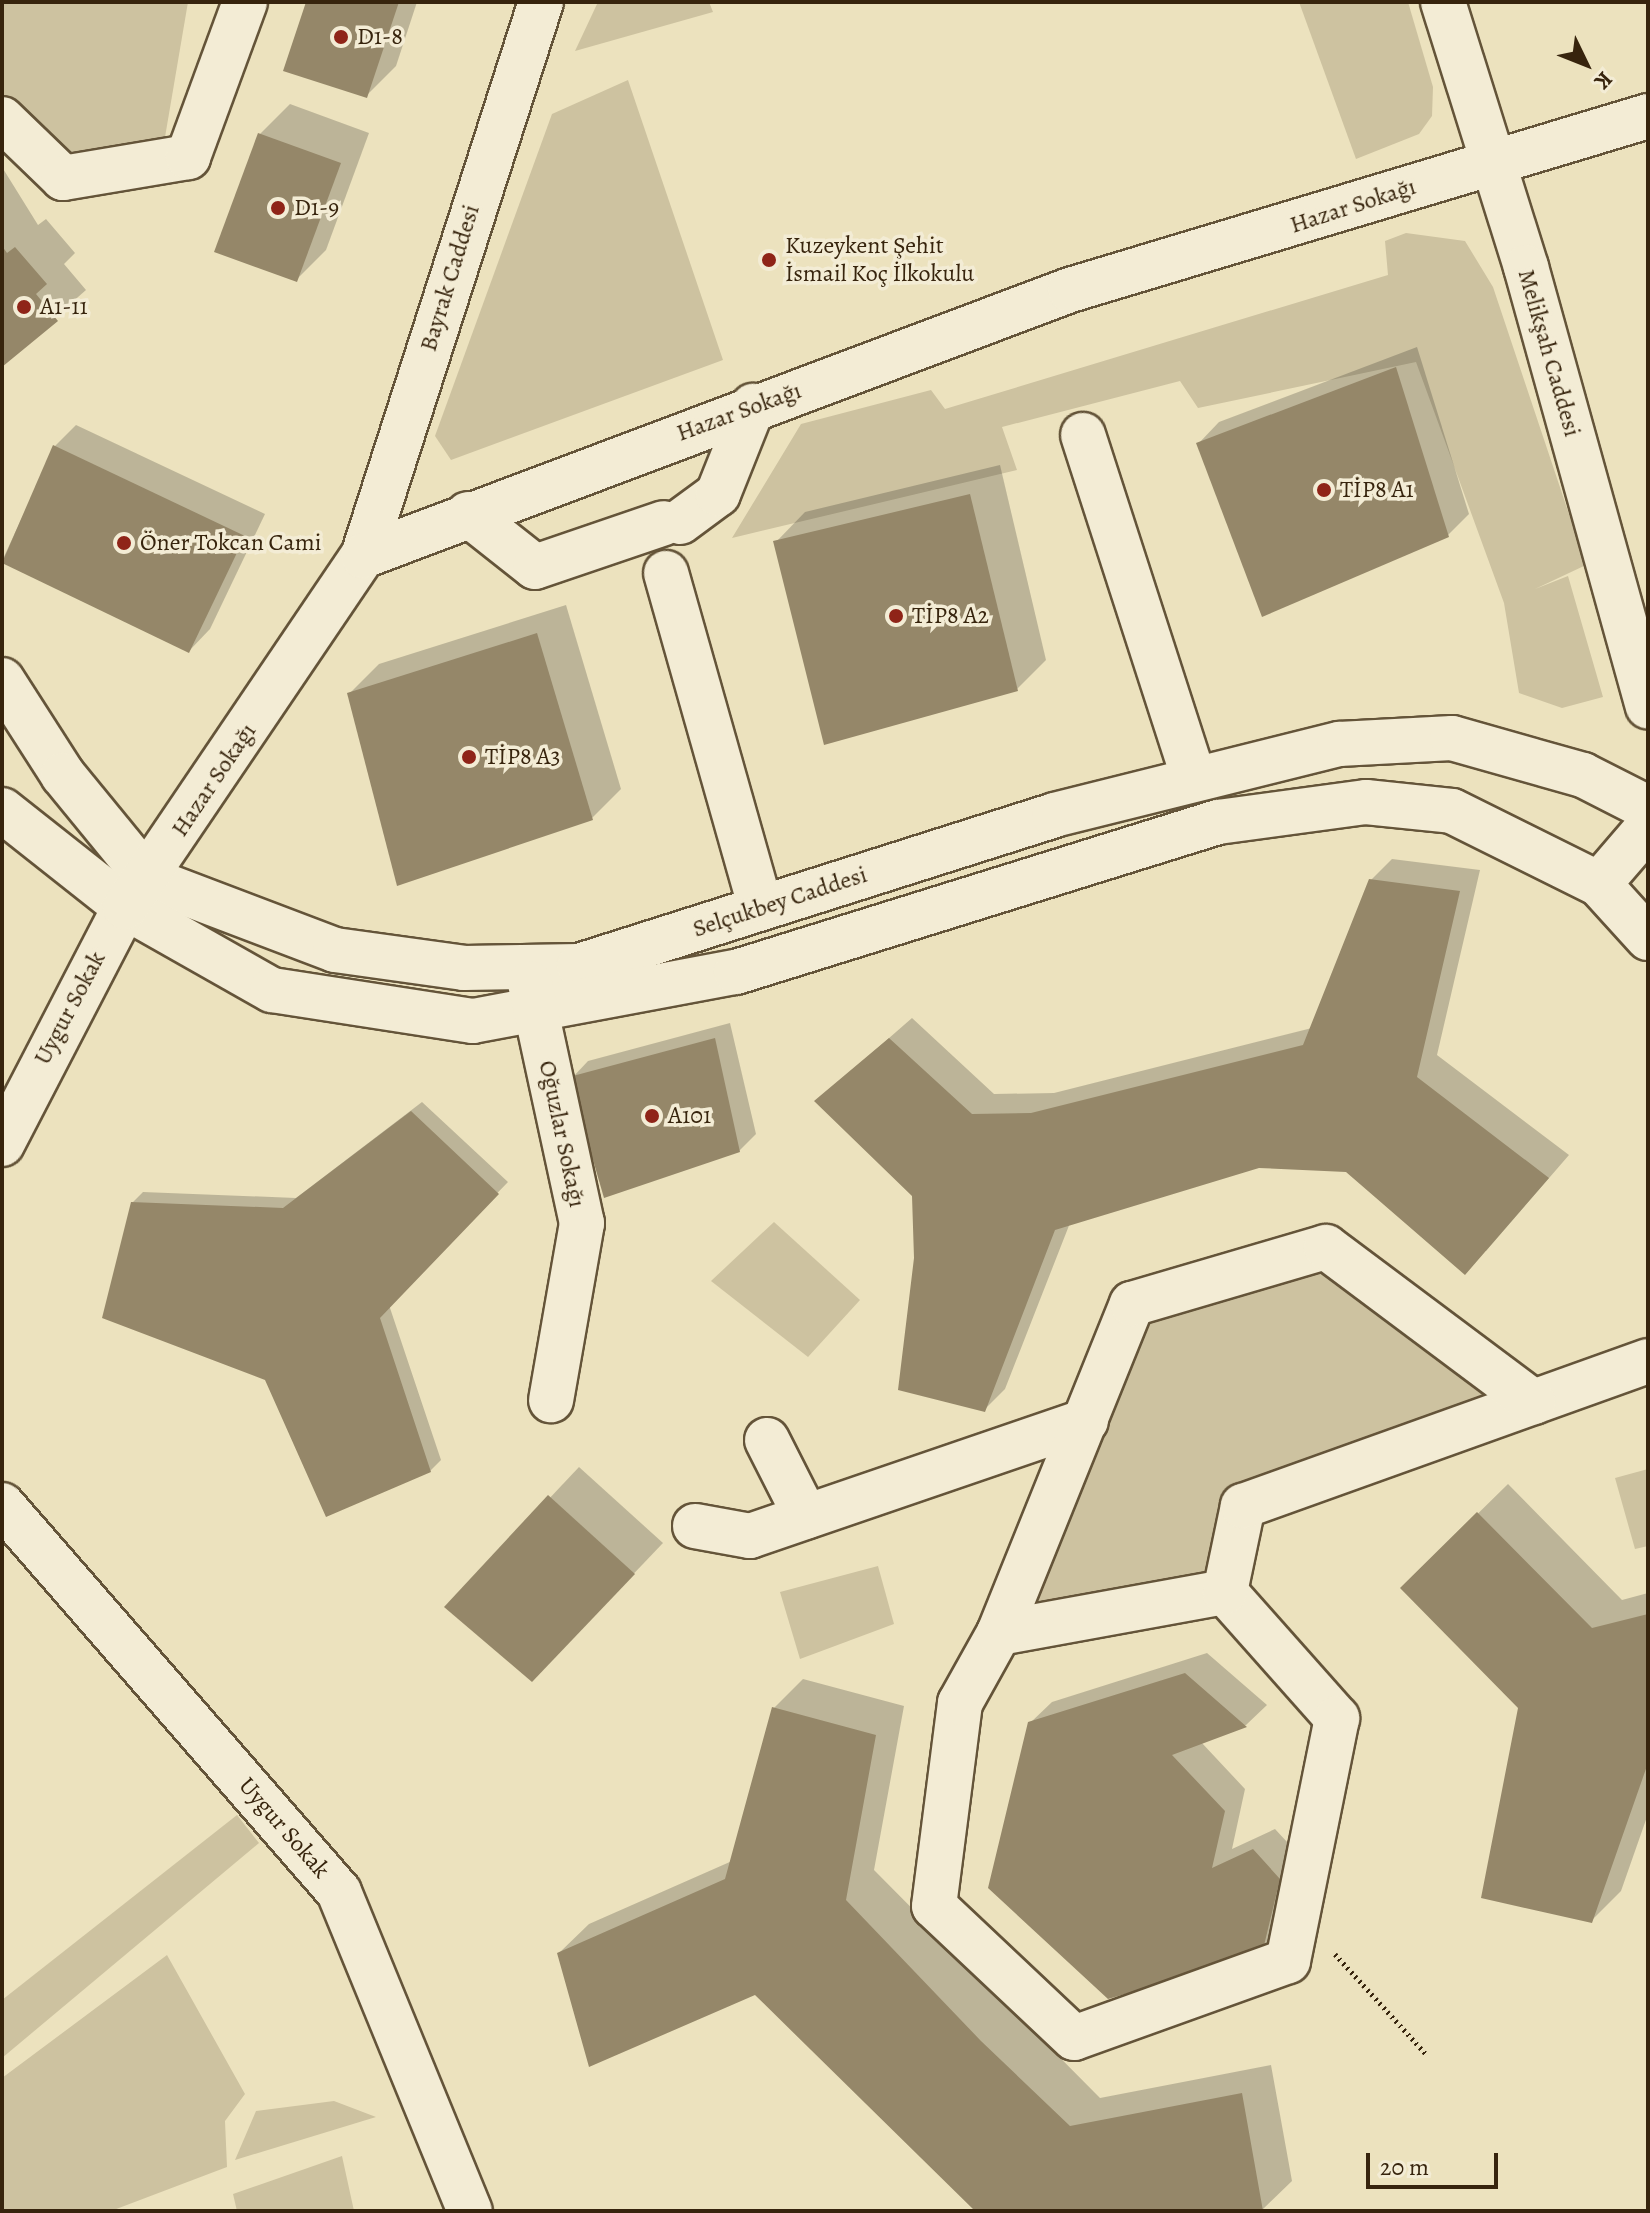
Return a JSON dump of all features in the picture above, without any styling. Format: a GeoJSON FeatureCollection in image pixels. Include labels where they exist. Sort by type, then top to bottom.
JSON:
{"type":"FeatureCollection","features":[{"type":"Feature","properties":{"kind":"street"},"geometry":{"type":"LineString","coordinates":[[2,119],[63,178],[188,157],[245,2]]}},
{"type":"Feature","properties":{"kind":"street","name":"Bayrak Caddesi"},"geometry":{"type":"LineString","coordinates":[[363,556],[541,2]]}},
{"type":"Feature","properties":{"kind":"street","name":"Melikşah Caddesi"},"geometry":{"type":"LineString","coordinates":[[1443,2],[1488,162],[1526,267],[1648,706]]}},
{"type":"Feature","properties":{"kind":"street","name":"Hazar Sokağı"},"geometry":{"type":"LineString","coordinates":[[136,893],[363,556],[753,406],[1070,290],[1232,246],[1488,162],[1648,116]]}},
{"type":"Feature","properties":{"kind":"street"},"geometry":{"type":"LineString","coordinates":[[468,514],[535,567],[672,522],[718,494],[753,406]]}},
{"type":"Feature","properties":{"kind":"street"},"geometry":{"type":"LineString","coordinates":[[1083,435],[1194,779]]}},
{"type":"Feature","properties":{"kind":"street"},"geometry":{"type":"LineString","coordinates":[[666,573],[761,908]]}},
{"type":"Feature","properties":{"kind":"street","name":"Selçukbey Caddesi"},"geometry":{"type":"LineString","coordinates":[[2,680],[136,893],[335,950],[464,968],[579,966],[1054,815],[1339,744],[1452,738],[1583,775],[1648,808]]}},
{"type":"Feature","properties":{"kind":"street","name":"Selçukbey Caddesi"},"geometry":{"type":"LineString","coordinates":[[2,810],[136,893],[272,990],[473,1021],[736,972],[1218,822],[1366,802],[1452,811],[1599,884],[1648,938]]}},
{"type":"Feature","properties":{"kind":"street"},"geometry":{"type":"LineString","coordinates":[[1599,884],[1648,827]]}},
{"type":"Feature","properties":{"kind":"street","name":"Uygur Sokak"},"geometry":{"type":"LineString","coordinates":[[2,1144],[136,893]]}},
{"type":"Feature","properties":{"kind":"street","name":"Oğuzlar Sokağı"},"geometry":{"type":"LineString","coordinates":[[527,967],[582,1223],[551,1400]]}},
{"type":"Feature","properties":{"kind":"street"},"geometry":{"type":"LineString","coordinates":[[1225,1592],[1337,1718],[1288,1961],[1074,2038],[934,1906],[960,1703],[999,1633],[1132,1304],[1326,1247],[1533,1402]]}},
{"type":"Feature","properties":{"kind":"street"},"geometry":{"type":"LineString","coordinates":[[1225,1592],[1243,1506],[1648,1361]]}},
{"type":"Feature","properties":{"kind":"street"},"geometry":{"type":"LineString","coordinates":[[695,1526],[750,1536],[1086,1421]]}},
{"type":"Feature","properties":{"kind":"street"},"geometry":{"type":"LineString","coordinates":[[767,1440],[806,1517]]}},
{"type":"Feature","properties":{"kind":"street","name":"Uygur Sokak"},"geometry":{"type":"LineString","coordinates":[[2,1505],[339,1892],[470,2211]]}},
{"type":"Feature","properties":{"kind":"street"},"geometry":{"type":"LineString","coordinates":[[999,1633],[1225,1592]]}},
{"type":"Feature","properties":{"kind":"path"},"geometry":{"type":"LineString","coordinates":[[1298,1914],[1426,2054]]}},
{"type":"Feature","properties":{"kind":"shaded area"},"geometry":{"type":"Polygon","coordinates":[[[2,2],[188,2],[164,143],[63,178],[2,119],[2,2]]]}},
{"type":"Feature","properties":{"kind":"shaded area"},"geometry":{"type":"Polygon","coordinates":[[[598,2],[709,2],[713,12],[575,51],[598,2]]]}},
{"type":"Feature","properties":{"kind":"shaded area"},"geometry":{"type":"Polygon","coordinates":[[[1299,2],[1408,2],[1433,87],[1432,116],[1419,134],[1356,159],[1299,2]]]}},
{"type":"Feature","properties":{"kind":"shaded area"},"geometry":{"type":"Polygon","coordinates":[[[628,80],[723,360],[451,460],[435,436],[552,114],[628,80]]]}},
{"type":"Feature","properties":{"kind":"shaded area"},"geometry":{"type":"Polygon","coordinates":[[[1406,233],[1465,241],[1493,287],[1586,565],[1535,589],[1568,576],[1603,697],[1562,708],[1519,693],[1504,603],[1416,362],[1198,408],[1180,381],[1002,427],[1017,470],[732,538],[801,424],[931,390],[945,409],[1388,275],[1385,241],[1406,233]]]}},
{"type":"Feature","properties":{"kind":"shaded area"},"geometry":{"type":"Polygon","coordinates":[[[774,1222],[860,1300],[808,1357],[711,1281],[774,1222]]]}},
{"type":"Feature","properties":{"kind":"shaded area"},"geometry":{"type":"Polygon","coordinates":[[[1326,1247],[1533,1402],[1243,1506],[1225,1592],[999,1633],[1132,1304],[1326,1247]]]}},
{"type":"Feature","properties":{"kind":"shaded area"},"geometry":{"type":"Polygon","coordinates":[[[1648,1469],[1648,1546],[1635,1549],[1615,1478],[1648,1469]]]}},
{"type":"Feature","properties":{"kind":"shaded area"},"geometry":{"type":"Polygon","coordinates":[[[878,1566],[894,1624],[800,1659],[780,1592],[878,1566]]]}},
{"type":"Feature","properties":{"kind":"shaded area"},"geometry":{"type":"Polygon","coordinates":[[[237,1815],[259,1843],[2,2058],[2,2000],[237,1815]]]}},
{"type":"Feature","properties":{"kind":"shaded area"},"geometry":{"type":"Polygon","coordinates":[[[167,1955],[245,2094],[225,2121],[227,2167],[111,2211],[2,2211],[2,2078],[167,1955]]]}},
{"type":"Feature","properties":{"kind":"shaded area"},"geometry":{"type":"Polygon","coordinates":[[[334,2101],[376,2117],[235,2160],[256,2111],[334,2101]]]}},
{"type":"Feature","properties":{"kind":"shaded area"},"geometry":{"type":"Polygon","coordinates":[[[342,2156],[354,2211],[237,2211],[233,2194],[342,2156]]]}},
{"type":"Feature","properties":{"kind":"building","name":"D1-8"},"geometry":{"type":"Polygon","coordinates":[[[306,2],[399,2],[367,98],[283,71],[306,2]]]}},
{"type":"Feature","properties":{"kind":"building","name":"D1-9"},"geometry":{"type":"Polygon","coordinates":[[[258,133],[341,163],[297,282],[214,252],[258,133]]]}},
{"type":"Feature","properties":{"kind":"building","name":"A1-11"},"geometry":{"type":"Polygon","coordinates":[[[2,246],[7,253],[15,247],[47,284],[36,294],[58,321],[2,367],[2,246]]]}},
{"type":"Feature","properties":{"kind":"building","name":"TİP8 A1"},"geometry":{"type":"Polygon","coordinates":[[[1396,367],[1449,537],[1262,617],[1196,443],[1396,367]]]}},
{"type":"Feature","properties":{"kind":"building","name":"Öner Tokcan Cami"},"geometry":{"type":"Polygon","coordinates":[[[53,445],[245,536],[189,653],[2,563],[53,445]]]}},
{"type":"Feature","properties":{"kind":"building","name":"TİP8 A2"},"geometry":{"type":"Polygon","coordinates":[[[970,494],[1018,691],[824,745],[773,541],[970,494]]]}},
{"type":"Feature","properties":{"kind":"building","name":"TİP8 A3"},"geometry":{"type":"Polygon","coordinates":[[[537,633],[593,820],[397,886],[347,693],[537,633]]]}},
{"type":"Feature","properties":{"kind":"building"},"geometry":{"type":"Polygon","coordinates":[[[1369,879],[1460,891],[1417,1077],[1549,1178],[1465,1275],[1346,1172],[1259,1168],[1055,1230],[985,1412],[898,1390],[914,1258],[912,1196],[814,1101],[889,1038],[972,1114],[1031,1113],[1303,1045],[1369,879]]]}},
{"type":"Feature","properties":{"kind":"building"},"geometry":{"type":"Polygon","coordinates":[[[715,1038],[740,1152],[604,1198],[569,1077],[715,1038]]]}},
{"type":"Feature","properties":{"kind":"building"},"geometry":{"type":"Polygon","coordinates":[[[411,1111],[499,1194],[380,1318],[431,1472],[326,1517],[265,1380],[102,1318],[131,1202],[283,1208],[411,1111]]]}},
{"type":"Feature","properties":{"kind":"building"},"geometry":{"type":"Polygon","coordinates":[[[548,1495],[635,1574],[532,1682],[444,1607],[548,1495]]]}},
{"type":"Feature","properties":{"kind":"building"},"geometry":{"type":"Polygon","coordinates":[[[1477,1512],[1592,1628],[1648,1614],[1648,1763],[1592,1923],[1481,1898],[1518,1708],[1400,1588],[1477,1512]]]}},
{"type":"Feature","properties":{"kind":"building"},"geometry":{"type":"Polygon","coordinates":[[[1185,1673],[1247,1727],[1172,1755],[1225,1811],[1212,1868],[1253,1849],[1280,1879],[1262,1954],[1108,1999],[988,1888],[1028,1722],[1185,1673]]]}},
{"type":"Feature","properties":{"kind":"building"},"geometry":{"type":"Polygon","coordinates":[[[772,1707],[876,1735],[846,1900],[981,2041],[1070,2126],[1242,2093],[1263,2211],[975,2211],[755,1995],[589,2067],[557,1953],[725,1879],[772,1707]]]}},
{"type":"Feature","properties":{"kind":"place","name":"D1-8"},"geometry":{"type":"Point","coordinates":[341,37]}},
{"type":"Feature","properties":{"kind":"place","name":"D1-9"},"geometry":{"type":"Point","coordinates":[278,208]}},
{"type":"Feature","properties":{"kind":"place","name":"Kuzeykent Şehit İsmail Koç İlkokulu"},"geometry":{"type":"Point","coordinates":[769,260]}},
{"type":"Feature","properties":{"kind":"place","name":"A1-11"},"geometry":{"type":"Point","coordinates":[24,307]}},
{"type":"Feature","properties":{"kind":"place","name":"TİP8 A1"},"geometry":{"type":"Point","coordinates":[1324,490]}},
{"type":"Feature","properties":{"kind":"place","name":"Öner Tokcan Cami"},"geometry":{"type":"Point","coordinates":[124,543]}},
{"type":"Feature","properties":{"kind":"place","name":"TİP8 A2"},"geometry":{"type":"Point","coordinates":[896,616]}},
{"type":"Feature","properties":{"kind":"place","name":"TİP8 A3"},"geometry":{"type":"Point","coordinates":[469,757]}},
{"type":"Feature","properties":{"kind":"place","name":"A101"},"geometry":{"type":"Point","coordinates":[652,1116]}}]}
